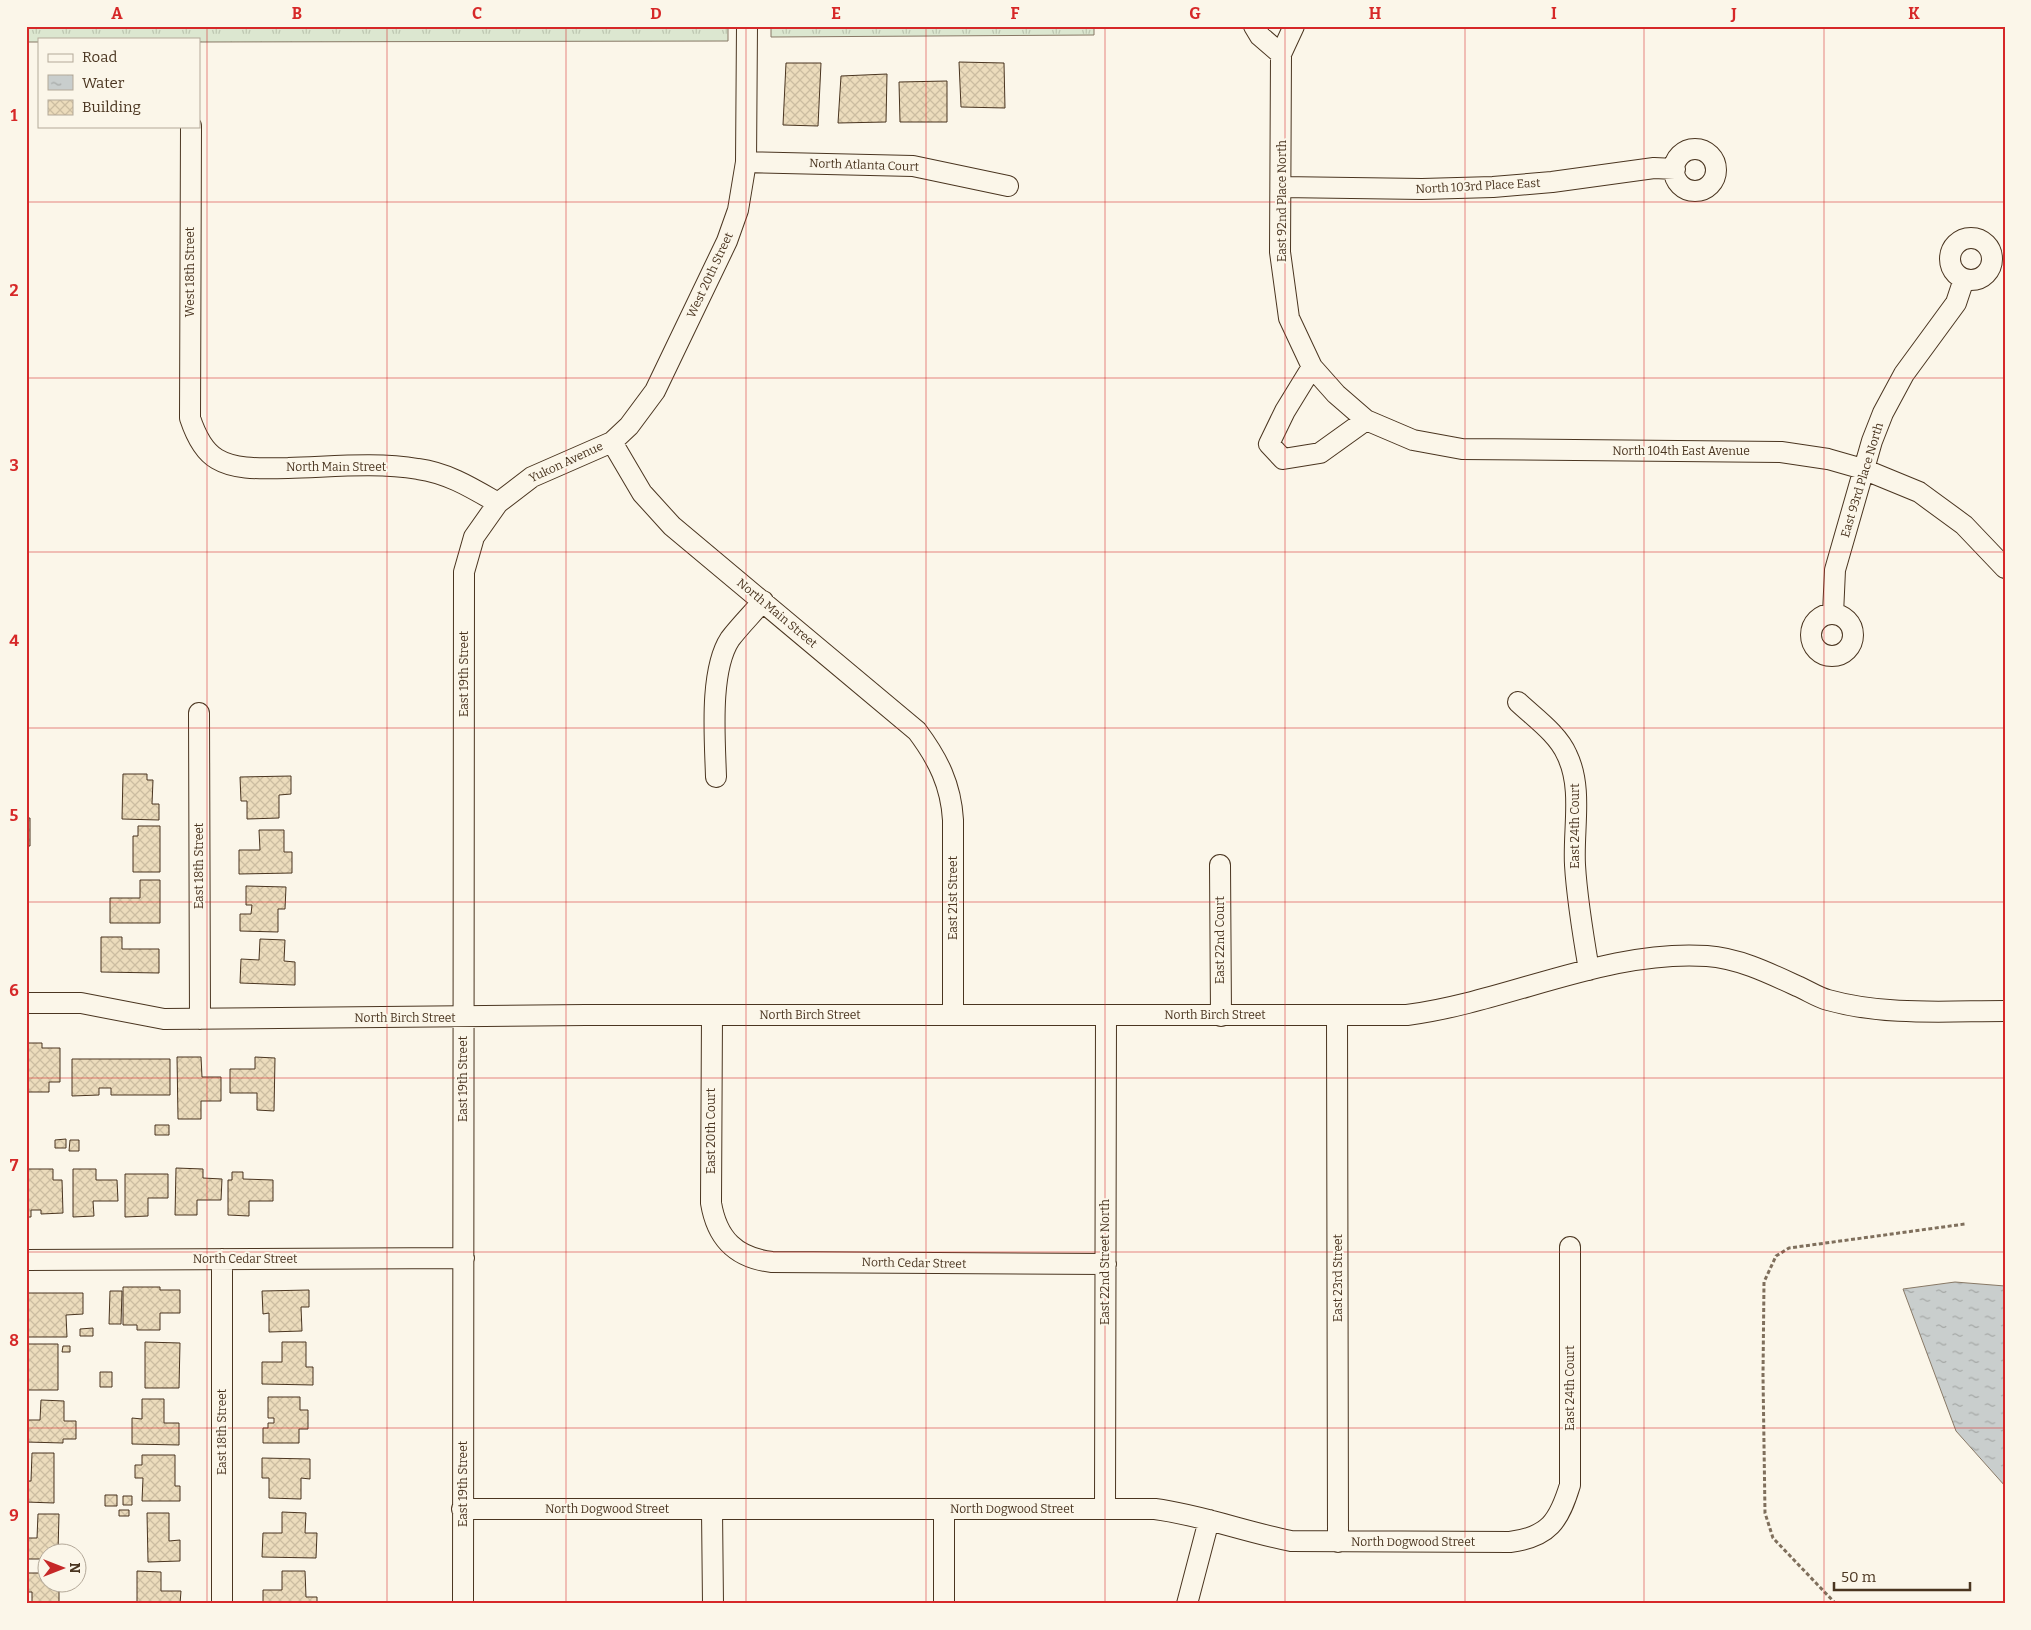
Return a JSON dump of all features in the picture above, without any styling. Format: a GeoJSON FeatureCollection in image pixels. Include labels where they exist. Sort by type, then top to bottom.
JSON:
{"type":"FeatureCollection","features":[{"type":"Feature","properties":{"kind":"street","name":"West 20th Street"},"geometry":{"type":"LineString","coordinates":[[612,442],[629,426],[654,391],[727,241],[738,210],[746,162],[747,26]]}},
{"type":"Feature","properties":{"kind":"street"},"geometry":{"type":"LineString","coordinates":[[1254,26],[1260,36],[1281,54]]}},
{"type":"Feature","properties":{"kind":"street","name":"East 92nd Place North"},"geometry":{"type":"LineString","coordinates":[[1294,26],[1281,54],[1280,252],[1290,318],[1312,367],[1336,394]]}},
{"type":"Feature","properties":{"kind":"street","name":"West 18th Street"},"geometry":{"type":"LineString","coordinates":[[190,418],[191,128]]}},
{"type":"Feature","properties":{"kind":"street","name":"North Atlanta Court"},"geometry":{"type":"LineString","coordinates":[[746,162],[914,166],[1008,186]]}},
{"type":"Feature","properties":{"kind":"street","name":"North 103rd Place East"},"geometry":{"type":"LineString","coordinates":[[1281,187],[1422,189],[1493,187],[1552,182],[1654,168],[1674,169]]}},
{"type":"Feature","properties":{"kind":"street","name":"East 93rd Place North"},"geometry":{"type":"LineString","coordinates":[[1833,614],[1836,570],[1863,469],[1883,413],[1904,374],[1956,303],[1964,279]]}},
{"type":"Feature","properties":{"kind":"street"},"geometry":{"type":"LineString","coordinates":[[1312,367],[1285,411],[1269,444],[1283,459],[1320,453],[1366,420]]}},
{"type":"Feature","properties":{"kind":"street","name":"North 104th East Avenue"},"geometry":{"type":"LineString","coordinates":[[1336,394],[1366,420],[1413,440],[1462,449],[1781,452],[1828,459],[1863,469],[1919,492],[1964,525],[2005,568]]}},
{"type":"Feature","properties":{"kind":"street","name":"North Main Street"},"geometry":{"type":"LineString","coordinates":[[190,418],[195,433],[205,447],[217,459],[234,464],[258,468],[416,468],[438,472],[498,503]]}},
{"type":"Feature","properties":{"kind":"street","name":"North Main Street"},"geometry":{"type":"LineString","coordinates":[[612,442],[633,480],[657,511],[672,526],[917,731],[937,760],[946,780]]}},
{"type":"Feature","properties":{"kind":"street","name":"Yukon Avenue"},"geometry":{"type":"LineString","coordinates":[[498,503],[532,477],[612,442]]}},
{"type":"Feature","properties":{"kind":"street","name":"East 19th Street"},"geometry":{"type":"LineString","coordinates":[[463,1604],[464,1258],[462,1017],[464,572],[474,537],[498,503]]}},
{"type":"Feature","properties":{"kind":"street"},"geometry":{"type":"LineString","coordinates":[[716,777],[714,712],[719,672],[729,640],[763,601]]}},
{"type":"Feature","properties":{"kind":"street","name":"East 24th Court"},"geometry":{"type":"LineString","coordinates":[[1518,702],[1554,736],[1567,754],[1575,777],[1575,863],[1580,918],[1589,970]]}},
{"type":"Feature","properties":{"kind":"street","name":"East 18th Street"},"geometry":{"type":"LineString","coordinates":[[199,713],[200,1019]]}},
{"type":"Feature","properties":{"kind":"street","name":"East 21st Street"},"geometry":{"type":"LineString","coordinates":[[946,780],[952,800],[953,820],[953,1015]]}},
{"type":"Feature","properties":{"kind":"street","name":"East 22nd Court"},"geometry":{"type":"LineString","coordinates":[[1220,865],[1221,1016]]}},
{"type":"Feature","properties":{"kind":"street","name":"North Birch Street"},"geometry":{"type":"LineString","coordinates":[[26,1003],[81,1003],[164,1019],[712,1015],[1407,1015],[1446,1010],[1589,970],[1642,960],[1709,956],[1733,960],[1768,972],[1827,1000],[1889,1012],[2005,1011]]}},
{"type":"Feature","properties":{"kind":"street","name":"East 20th Court"},"geometry":{"type":"LineString","coordinates":[[712,1015],[711,1204],[716,1224],[728,1243]]}},
{"type":"Feature","properties":{"kind":"street","name":"East 22nd Street North"},"geometry":{"type":"LineString","coordinates":[[1105,1509],[1106,1015]]}},
{"type":"Feature","properties":{"kind":"street","name":"East 23rd Street"},"geometry":{"type":"LineString","coordinates":[[1337,1015],[1338,1542]]}},
{"type":"Feature","properties":{"kind":"street","name":"North Cedar Street"},"geometry":{"type":"LineString","coordinates":[[728,1243],[746,1257],[772,1262],[1106,1264]]}},
{"type":"Feature","properties":{"kind":"street","name":"East 24th Court"},"geometry":{"type":"LineString","coordinates":[[1552,1524],[1563,1507],[1570,1485],[1570,1247]]}},
{"type":"Feature","properties":{"kind":"street","name":"North Cedar Street"},"geometry":{"type":"LineString","coordinates":[[26,1260],[464,1258]]}},
{"type":"Feature","properties":{"kind":"street","name":"East 18th Street"},"geometry":{"type":"LineString","coordinates":[[222,1259],[222,1604]]}},
{"type":"Feature","properties":{"kind":"street","name":"North Dogwood Street"},"geometry":{"type":"LineString","coordinates":[[462,1509],[1156,1509],[1184,1512],[1260,1535],[1291,1541],[1338,1542],[1510,1542],[1528,1540],[1543,1533],[1552,1524]]}},
{"type":"Feature","properties":{"kind":"street"},"geometry":{"type":"LineString","coordinates":[[944,1509],[944,1604]]}},
{"type":"Feature","properties":{"kind":"street"},"geometry":{"type":"LineString","coordinates":[[712,1510],[713,1604]]}},
{"type":"Feature","properties":{"kind":"street"},"geometry":{"type":"LineString","coordinates":[[1187,1604],[1209,1520]]}},
{"type":"Feature","properties":{"kind":"path"},"geometry":{"type":"LineString","coordinates":[[1836,1604],[1773,1538],[1765,1513],[1762,1375],[1764,1282],[1776,1256],[1788,1248],[1965,1224]]}},
{"type":"Feature","properties":{"kind":"green space"},"geometry":{"type":"Polygon","coordinates":[[[26,26],[728,26],[728,41],[200,42],[200,38],[38,38],[38,42],[26,42],[26,26]]]}},
{"type":"Feature","properties":{"kind":"green space"},"geometry":{"type":"Polygon","coordinates":[[[771,26],[1094,26],[1094,35],[771,37],[771,26]]]}},
{"type":"Feature","properties":{"kind":"water"},"geometry":{"type":"Polygon","coordinates":[[[1955,1282],[2005,1286],[2005,1486],[1956,1431],[1903,1289],[1955,1282]]]}},
{"type":"Feature","properties":{"kind":"building"},"geometry":{"type":"Polygon","coordinates":[[[959,62],[1004,63],[1005,108],[961,107],[959,62]]]}},
{"type":"Feature","properties":{"kind":"building"},"geometry":{"type":"Polygon","coordinates":[[[786,63],[821,63],[818,126],[783,125],[786,63]]]}},
{"type":"Feature","properties":{"kind":"building"},"geometry":{"type":"Polygon","coordinates":[[[887,74],[886,122],[838,123],[841,76],[887,74]]]}},
{"type":"Feature","properties":{"kind":"building"},"geometry":{"type":"Polygon","coordinates":[[[947,81],[947,122],[900,122],[899,82],[947,81]]]}},
{"type":"Feature","properties":{"kind":"building"},"geometry":{"type":"Polygon","coordinates":[[[123,774],[147,774],[147,780],[153,780],[152,804],[159,804],[159,820],[122,819],[123,774]]]}},
{"type":"Feature","properties":{"kind":"building"},"geometry":{"type":"Polygon","coordinates":[[[291,776],[291,794],[279,795],[279,818],[247,819],[247,801],[241,801],[240,777],[291,776]]]}},
{"type":"Feature","properties":{"kind":"building"},"geometry":{"type":"Polygon","coordinates":[[[26,818],[30,818],[30,846],[26,846],[26,818]]]}},
{"type":"Feature","properties":{"kind":"building"},"geometry":{"type":"Polygon","coordinates":[[[138,826],[160,826],[160,872],[133,872],[133,836],[138,836],[138,826]]]}},
{"type":"Feature","properties":{"kind":"building"},"geometry":{"type":"Polygon","coordinates":[[[259,830],[284,830],[284,852],[292,852],[292,873],[239,874],[239,850],[260,850],[259,830]]]}},
{"type":"Feature","properties":{"kind":"building"},"geometry":{"type":"Polygon","coordinates":[[[140,880],[160,880],[160,923],[110,923],[110,898],[140,898],[140,880]]]}},
{"type":"Feature","properties":{"kind":"building"},"geometry":{"type":"Polygon","coordinates":[[[246,886],[286,887],[285,909],[278,909],[278,932],[240,931],[240,914],[251,914],[252,905],[246,905],[246,886]]]}},
{"type":"Feature","properties":{"kind":"building"},"geometry":{"type":"Polygon","coordinates":[[[101,937],[122,937],[122,949],[159,949],[159,973],[101,972],[101,937]]]}},
{"type":"Feature","properties":{"kind":"building"},"geometry":{"type":"Polygon","coordinates":[[[260,939],[285,940],[284,961],[295,962],[295,985],[240,983],[241,959],[259,960],[260,939]]]}},
{"type":"Feature","properties":{"kind":"building"},"geometry":{"type":"Polygon","coordinates":[[[26,1043],[42,1043],[42,1048],[60,1048],[60,1082],[49,1082],[49,1092],[26,1092],[26,1043]]]}},
{"type":"Feature","properties":{"kind":"building"},"geometry":{"type":"Polygon","coordinates":[[[177,1057],[201,1057],[202,1077],[221,1077],[221,1101],[201,1101],[201,1119],[178,1119],[177,1057]]]}},
{"type":"Feature","properties":{"kind":"building"},"geometry":{"type":"Polygon","coordinates":[[[255,1057],[275,1058],[274,1111],[257,1110],[257,1093],[230,1093],[230,1069],[255,1069],[255,1057]]]}},
{"type":"Feature","properties":{"kind":"building"},"geometry":{"type":"Polygon","coordinates":[[[72,1059],[170,1059],[170,1095],[111,1095],[111,1088],[99,1088],[99,1095],[72,1096],[72,1059]]]}},
{"type":"Feature","properties":{"kind":"building"},"geometry":{"type":"Polygon","coordinates":[[[155,1125],[169,1125],[169,1135],[155,1135],[155,1125]]]}},
{"type":"Feature","properties":{"kind":"building"},"geometry":{"type":"Polygon","coordinates":[[[66,1139],[66,1148],[55,1148],[55,1140],[66,1139]]]}},
{"type":"Feature","properties":{"kind":"building"},"geometry":{"type":"Polygon","coordinates":[[[70,1140],[79,1140],[79,1151],[69,1151],[70,1140]]]}},
{"type":"Feature","properties":{"kind":"building"},"geometry":{"type":"Polygon","coordinates":[[[176,1168],[203,1169],[203,1178],[222,1179],[221,1200],[197,1200],[197,1215],[175,1215],[176,1168]]]}},
{"type":"Feature","properties":{"kind":"building"},"geometry":{"type":"Polygon","coordinates":[[[28,1169],[53,1169],[53,1180],[62,1180],[63,1213],[41,1214],[41,1210],[31,1210],[31,1217],[26,1217],[28,1169]]]}},
{"type":"Feature","properties":{"kind":"building"},"geometry":{"type":"Polygon","coordinates":[[[73,1169],[96,1169],[96,1180],[117,1180],[118,1201],[93,1201],[94,1216],[73,1217],[73,1169]]]}},
{"type":"Feature","properties":{"kind":"building"},"geometry":{"type":"Polygon","coordinates":[[[232,1172],[243,1172],[243,1179],[273,1180],[273,1201],[249,1201],[249,1216],[228,1215],[228,1180],[232,1180],[232,1172]]]}},
{"type":"Feature","properties":{"kind":"building"},"geometry":{"type":"Polygon","coordinates":[[[125,1174],[168,1174],[168,1198],[148,1198],[148,1216],[125,1217],[125,1174]]]}},
{"type":"Feature","properties":{"kind":"building"},"geometry":{"type":"Polygon","coordinates":[[[123,1287],[160,1287],[160,1290],[180,1290],[180,1313],[160,1313],[160,1330],[137,1330],[137,1325],[123,1325],[123,1287]]]}},
{"type":"Feature","properties":{"kind":"building"},"geometry":{"type":"Polygon","coordinates":[[[309,1290],[309,1307],[301,1307],[302,1331],[269,1332],[269,1313],[263,1314],[262,1291],[309,1290]]]}},
{"type":"Feature","properties":{"kind":"building"},"geometry":{"type":"Polygon","coordinates":[[[110,1291],[122,1291],[121,1324],[109,1324],[110,1291]]]}},
{"type":"Feature","properties":{"kind":"building"},"geometry":{"type":"Polygon","coordinates":[[[26,1293],[83,1293],[83,1314],[66,1315],[67,1337],[27,1337],[26,1293]]]}},
{"type":"Feature","properties":{"kind":"building"},"geometry":{"type":"Polygon","coordinates":[[[93,1328],[93,1336],[80,1336],[80,1329],[93,1328]]]}},
{"type":"Feature","properties":{"kind":"building"},"geometry":{"type":"Polygon","coordinates":[[[145,1342],[180,1343],[179,1388],[145,1388],[145,1342]]]}},
{"type":"Feature","properties":{"kind":"building"},"geometry":{"type":"Polygon","coordinates":[[[282,1342],[306,1342],[306,1367],[313,1367],[313,1385],[262,1384],[262,1362],[282,1362],[282,1342]]]}},
{"type":"Feature","properties":{"kind":"building"},"geometry":{"type":"Polygon","coordinates":[[[26,1344],[58,1344],[58,1390],[26,1390],[26,1344]]]}},
{"type":"Feature","properties":{"kind":"building"},"geometry":{"type":"Polygon","coordinates":[[[63,1346],[70,1346],[70,1352],[62,1352],[63,1346]]]}},
{"type":"Feature","properties":{"kind":"building"},"geometry":{"type":"Polygon","coordinates":[[[100,1372],[112,1372],[112,1387],[100,1387],[100,1372]]]}},
{"type":"Feature","properties":{"kind":"building"},"geometry":{"type":"Polygon","coordinates":[[[268,1397],[300,1397],[300,1410],[308,1410],[308,1429],[299,1429],[299,1443],[263,1443],[263,1428],[268,1428],[268,1423],[274,1423],[274,1418],[268,1418],[268,1397]]]}},
{"type":"Feature","properties":{"kind":"building"},"geometry":{"type":"Polygon","coordinates":[[[142,1399],[164,1399],[164,1423],[179,1423],[179,1445],[132,1444],[132,1418],[142,1419],[142,1399]]]}},
{"type":"Feature","properties":{"kind":"building"},"geometry":{"type":"Polygon","coordinates":[[[41,1400],[64,1401],[64,1421],[76,1421],[76,1439],[63,1439],[63,1443],[26,1442],[26,1420],[40,1420],[41,1400]]]}},
{"type":"Feature","properties":{"kind":"building"},"geometry":{"type":"Polygon","coordinates":[[[32,1453],[54,1453],[54,1503],[26,1502],[26,1481],[31,1481],[32,1453]]]}},
{"type":"Feature","properties":{"kind":"building"},"geometry":{"type":"Polygon","coordinates":[[[142,1455],[175,1455],[175,1486],[180,1486],[180,1501],[142,1501],[143,1478],[135,1478],[135,1465],[142,1465],[142,1455]]]}},
{"type":"Feature","properties":{"kind":"building"},"geometry":{"type":"Polygon","coordinates":[[[262,1458],[310,1459],[310,1479],[301,1478],[301,1499],[269,1498],[269,1478],[262,1478],[262,1458]]]}},
{"type":"Feature","properties":{"kind":"building"},"geometry":{"type":"Polygon","coordinates":[[[105,1495],[117,1495],[117,1506],[105,1506],[105,1495]]]}},
{"type":"Feature","properties":{"kind":"building"},"geometry":{"type":"Polygon","coordinates":[[[123,1496],[132,1496],[132,1505],[123,1505],[123,1496]]]}},
{"type":"Feature","properties":{"kind":"building"},"geometry":{"type":"Polygon","coordinates":[[[119,1510],[129,1510],[129,1516],[119,1516],[119,1510]]]}},
{"type":"Feature","properties":{"kind":"building"},"geometry":{"type":"Polygon","coordinates":[[[282,1512],[306,1513],[305,1533],[317,1533],[316,1558],[262,1557],[263,1533],[282,1533],[282,1512]]]}},
{"type":"Feature","properties":{"kind":"building"},"geometry":{"type":"Polygon","coordinates":[[[147,1513],[169,1513],[169,1541],[180,1540],[180,1561],[148,1562],[147,1513]]]}},
{"type":"Feature","properties":{"kind":"building"},"geometry":{"type":"Polygon","coordinates":[[[38,1514],[59,1514],[58,1542],[38,1542],[38,1559],[26,1559],[26,1538],[37,1538],[38,1514]]]}},
{"type":"Feature","properties":{"kind":"building"},"geometry":{"type":"Polygon","coordinates":[[[137,1571],[161,1572],[161,1591],[181,1591],[180,1604],[137,1604],[137,1571]]]}},
{"type":"Feature","properties":{"kind":"building"},"geometry":{"type":"Polygon","coordinates":[[[282,1571],[305,1571],[306,1597],[317,1597],[317,1604],[263,1604],[263,1590],[282,1590],[282,1571]]]}},
{"type":"Feature","properties":{"kind":"building"},"geometry":{"type":"Polygon","coordinates":[[[26,1573],[38,1573],[38,1592],[59,1592],[59,1604],[32,1604],[32,1592],[26,1592],[26,1573]]]}}]}
